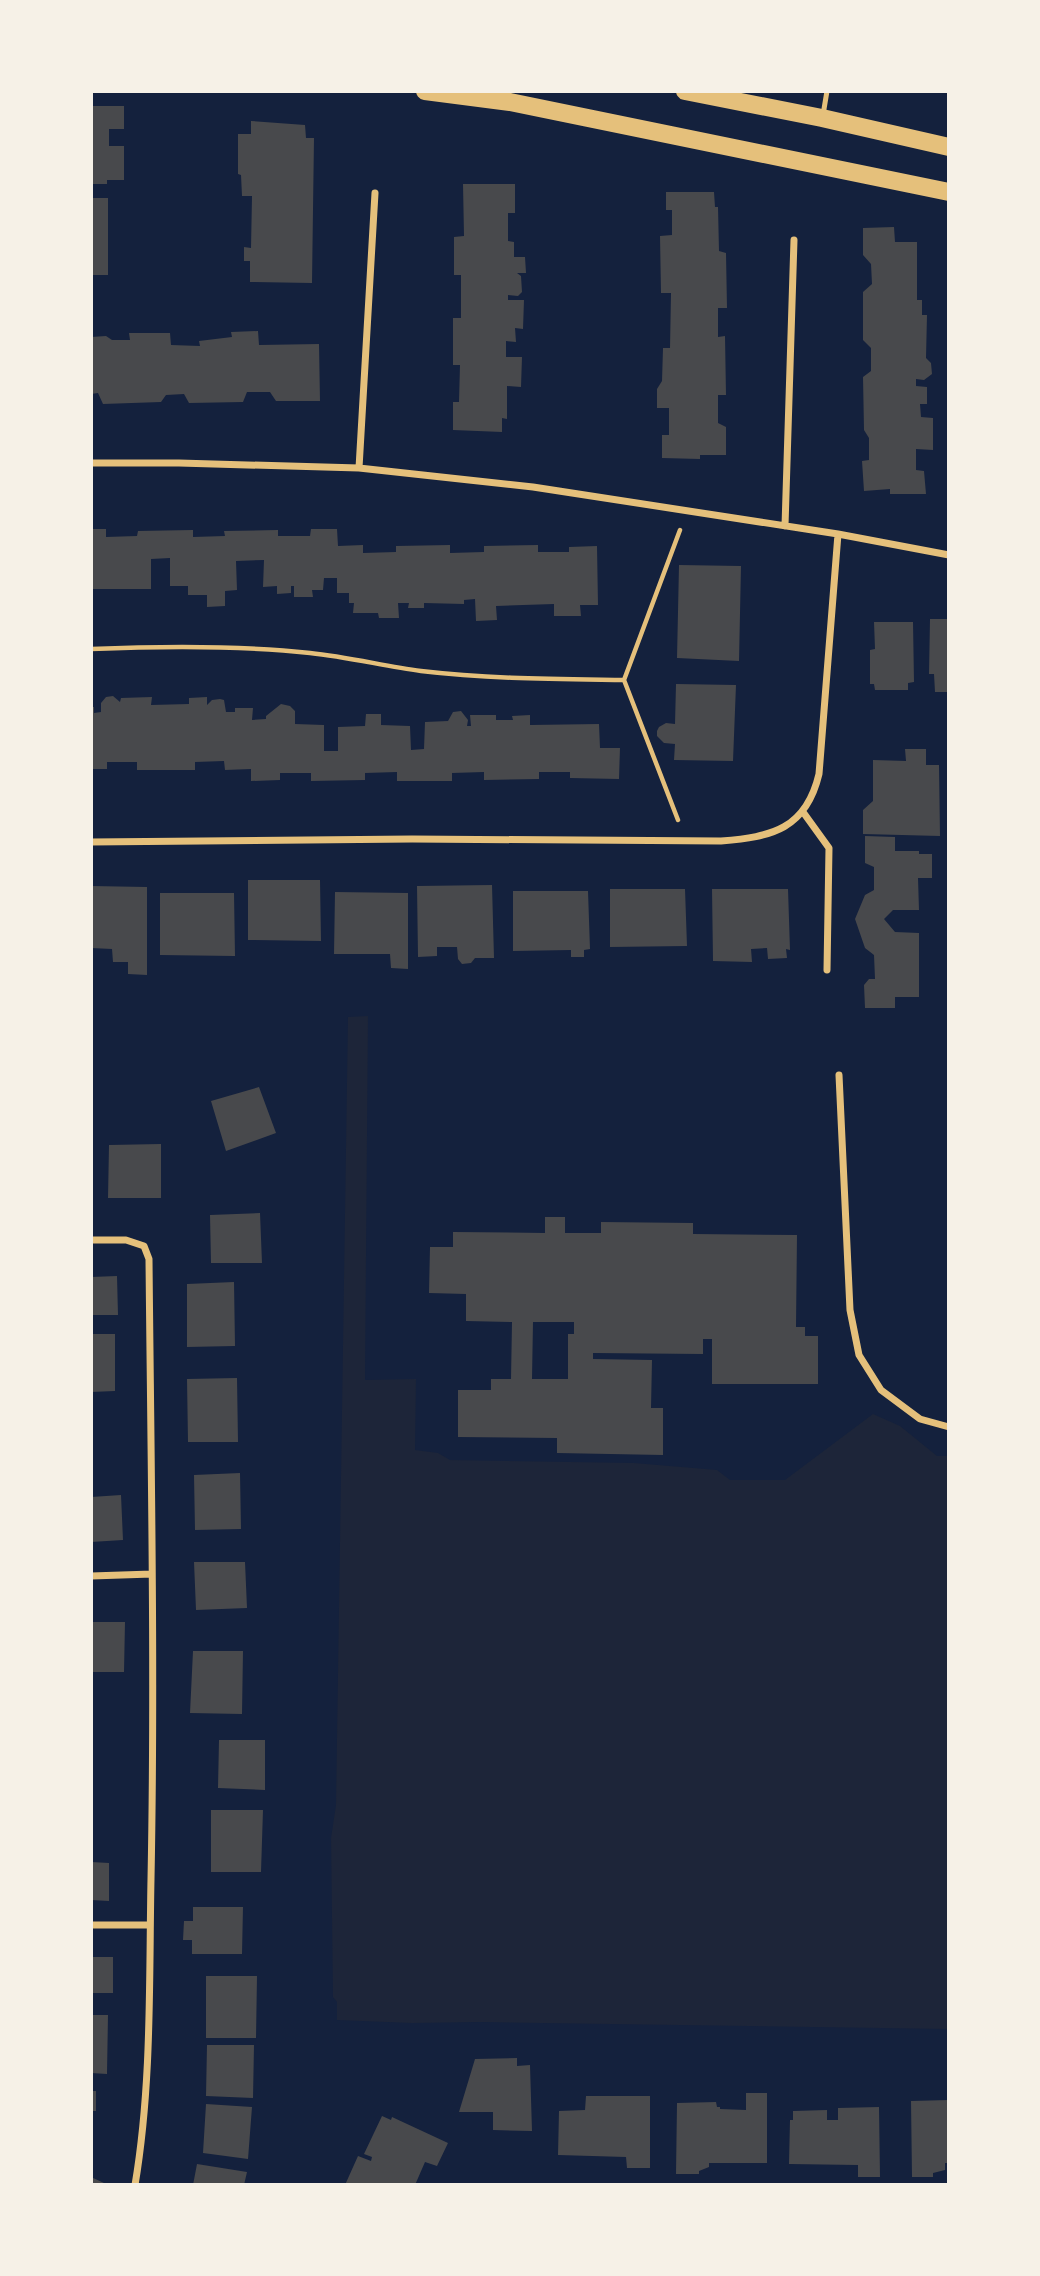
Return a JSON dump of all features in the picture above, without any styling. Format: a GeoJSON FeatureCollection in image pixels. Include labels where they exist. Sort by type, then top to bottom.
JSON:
{"type":"FeatureCollection","features":[{"type":"Feature","properties":{"kind":"main road"},"geometry":{"type":"LineString","coordinates":[[425,91],[510,102],[949,192]]}},
{"type":"Feature","properties":{"kind":"main road"},"geometry":{"type":"LineString","coordinates":[[685,91],[949,147]]}},
{"type":"Feature","properties":{"kind":"street"},"geometry":{"type":"LineString","coordinates":[[359,468],[375,193]]}},
{"type":"Feature","properties":{"kind":"street"},"geometry":{"type":"LineString","coordinates":[[785,526],[794,240]]}},
{"type":"Feature","properties":{"kind":"street"},"geometry":{"type":"LineString","coordinates":[[91,463],[359,468],[533,487],[838,534],[949,555]]}},
{"type":"Feature","properties":{"kind":"street"},"geometry":{"type":"LineString","coordinates":[[91,842],[685,841],[757,838],[784,827],[803,812],[814,794],[819,774],[838,534]]}},
{"type":"Feature","properties":{"kind":"street"},"geometry":{"type":"LineString","coordinates":[[803,812],[829,848],[827,970]]}},
{"type":"Feature","properties":{"kind":"street"},"geometry":{"type":"LineString","coordinates":[[839,1075],[850,1310],[859,1355],[881,1390],[920,1419],[949,1427]]}},
{"type":"Feature","properties":{"kind":"street"},"geometry":{"type":"LineString","coordinates":[[91,1240],[135,1242],[144,1245],[149,1259],[154,1721],[146,2085],[143,2138],[135,2185]]}},
{"type":"Feature","properties":{"kind":"street"},"geometry":{"type":"LineString","coordinates":[[91,1576],[152,1574]]}},
{"type":"Feature","properties":{"kind":"street"},"geometry":{"type":"LineString","coordinates":[[91,1925],[150,1925]]}},
{"type":"Feature","properties":{"kind":"lane"},"geometry":{"type":"LineString","coordinates":[[822,118],[827,91]]}},
{"type":"Feature","properties":{"kind":"path"},"geometry":{"type":"LineString","coordinates":[[685,841],[624,680],[687,510]]}},
{"type":"Feature","properties":{"kind":"path"},"geometry":{"type":"LineString","coordinates":[[91,649],[158,646],[310,653],[421,671],[487,677],[624,680]]}},
{"type":"Feature","properties":{"kind":"shaded area"},"geometry":{"type":"Polygon","coordinates":[[[368,1016],[365,1380],[416,1379],[415,1450],[438,1453],[450,1460],[634,1463],[717,1470],[730,1480],[785,1480],[873,1414],[900,1426],[937,1456],[949,1456],[948,2029],[337,2020],[337,2002],[333,1997],[331,1838],[336,1805],[348,1017],[368,1016]]]}},
{"type":"Feature","properties":{"kind":"building"},"geometry":{"type":"Polygon","coordinates":[[[91,106],[124,106],[124,129],[109,129],[109,146],[124,146],[124,180],[91,184],[91,106]]]}},
{"type":"Feature","properties":{"kind":"building"},"geometry":{"type":"Polygon","coordinates":[[[251,121],[305,125],[306,138],[314,138],[312,283],[250,282],[250,261],[244,261],[244,247],[251,248],[252,196],[242,196],[241,175],[238,174],[238,134],[251,134],[251,121]]]}},
{"type":"Feature","properties":{"kind":"building"},"geometry":{"type":"Polygon","coordinates":[[[463,184],[515,184],[515,213],[508,213],[508,241],[514,242],[514,257],[525,257],[526,273],[517,273],[521,276],[522,292],[518,296],[508,295],[508,300],[524,300],[523,329],[515,328],[516,342],[506,341],[506,357],[522,357],[521,387],[507,386],[507,419],[502,418],[502,432],[453,430],[453,402],[459,402],[460,365],[453,365],[453,318],[461,318],[461,275],[454,275],[454,237],[464,236],[463,184]]]}},
{"type":"Feature","properties":{"kind":"building"},"geometry":{"type":"Polygon","coordinates":[[[666,192],[714,192],[715,207],[718,207],[719,251],[726,253],[727,308],[718,308],[718,337],[725,336],[726,395],[718,395],[718,423],[726,427],[726,455],[700,455],[700,459],[662,458],[662,435],[669,435],[669,408],[657,408],[657,389],[662,381],[663,348],[670,348],[671,293],[661,293],[660,236],[672,235],[672,210],[666,210],[666,192]]]}},
{"type":"Feature","properties":{"kind":"building"},"geometry":{"type":"Polygon","coordinates":[[[91,198],[108,198],[108,275],[91,275],[91,198]]]}},
{"type":"Feature","properties":{"kind":"building"},"geometry":{"type":"Polygon","coordinates":[[[894,227],[895,242],[917,242],[917,300],[922,300],[922,315],[927,315],[926,358],[931,363],[932,374],[924,380],[916,379],[916,386],[927,387],[927,404],[920,404],[921,417],[933,418],[933,450],[916,449],[916,470],[924,471],[926,494],[890,494],[890,489],[864,491],[862,461],[869,460],[869,438],[864,430],[863,377],[871,371],[871,348],[863,340],[863,292],[872,284],[871,264],[863,255],[863,228],[894,227]]]}},
{"type":"Feature","properties":{"kind":"building"},"geometry":{"type":"Polygon","coordinates":[[[258,331],[259,345],[319,344],[320,401],[276,401],[270,392],[247,392],[243,402],[189,403],[184,394],[166,395],[161,402],[103,404],[98,393],[91,394],[91,337],[106,336],[112,340],[130,340],[129,333],[170,333],[171,345],[200,346],[199,341],[232,337],[231,332],[258,331]]]}},
{"type":"Feature","properties":{"kind":"building"},"geometry":{"type":"Polygon","coordinates":[[[91,529],[106,529],[106,537],[137,536],[138,531],[193,530],[193,537],[225,536],[224,531],[278,530],[278,536],[310,536],[311,529],[337,529],[338,546],[363,545],[363,553],[396,552],[396,546],[450,545],[450,553],[484,552],[484,546],[538,545],[538,552],[569,552],[569,547],[597,546],[598,605],[580,605],[581,616],[554,616],[554,604],[496,606],[497,620],[476,621],[475,599],[464,600],[464,604],[424,603],[424,608],[408,608],[409,603],[398,603],[399,618],[379,618],[378,613],[353,613],[354,603],[349,603],[349,593],[337,593],[337,578],[324,578],[323,590],[312,590],[313,597],[294,597],[294,586],[291,586],[291,593],[277,594],[277,586],[263,587],[264,560],[236,561],[237,590],[225,591],[225,606],[207,607],[207,595],[188,595],[188,586],[170,586],[170,558],[151,559],[151,589],[91,589],[91,529]]]}},
{"type":"Feature","properties":{"kind":"building"},"geometry":{"type":"Polygon","coordinates":[[[679,565],[741,566],[739,661],[677,658],[679,565]]]}},
{"type":"Feature","properties":{"kind":"building"},"geometry":{"type":"Polygon","coordinates":[[[930,619],[949,619],[949,692],[935,692],[934,674],[929,674],[930,619]]]}},
{"type":"Feature","properties":{"kind":"building"},"geometry":{"type":"Polygon","coordinates":[[[874,622],[913,622],[914,682],[908,683],[908,690],[875,690],[874,684],[870,684],[870,650],[875,649],[874,622]]]}},
{"type":"Feature","properties":{"kind":"building"},"geometry":{"type":"Polygon","coordinates":[[[676,684],[736,685],[733,761],[674,760],[675,744],[664,743],[657,736],[657,731],[666,723],[675,724],[676,684]]]}},
{"type":"Feature","properties":{"kind":"building"},"geometry":{"type":"Polygon","coordinates":[[[113,696],[120,702],[121,698],[152,697],[151,705],[189,704],[189,698],[207,697],[207,705],[212,700],[220,699],[224,700],[226,712],[235,712],[235,708],[253,708],[252,720],[266,719],[266,716],[281,704],[290,706],[295,711],[295,724],[324,725],[324,751],[338,751],[338,727],[365,726],[366,714],[381,714],[381,725],[410,726],[411,750],[424,749],[425,722],[448,721],[453,712],[461,711],[468,720],[467,726],[471,726],[470,715],[496,715],[496,720],[513,720],[512,716],[530,715],[530,725],[599,724],[600,748],[620,748],[619,779],[570,778],[570,772],[539,772],[539,779],[484,780],[484,772],[452,773],[452,781],[397,781],[397,772],[365,773],[365,780],[311,781],[311,773],[280,773],[280,780],[251,781],[251,769],[225,770],[224,761],[195,762],[195,770],[137,770],[137,762],[107,762],[107,769],[91,769],[91,707],[94,707],[94,713],[101,712],[101,703],[106,697],[113,696]]]}},
{"type":"Feature","properties":{"kind":"building"},"geometry":{"type":"Polygon","coordinates":[[[905,749],[926,749],[926,765],[939,765],[940,836],[863,834],[863,810],[873,801],[873,760],[906,761],[905,749]]]}},
{"type":"Feature","properties":{"kind":"building"},"geometry":{"type":"Polygon","coordinates":[[[865,836],[895,837],[895,851],[932,854],[932,878],[918,878],[919,910],[893,910],[884,919],[895,932],[919,933],[919,997],[895,997],[895,1008],[865,1008],[864,985],[869,979],[875,979],[874,955],[865,948],[855,919],[865,895],[874,890],[874,867],[865,863],[865,836]]]}},
{"type":"Feature","properties":{"kind":"building"},"geometry":{"type":"Polygon","coordinates":[[[248,880],[320,880],[321,941],[248,940],[248,880]]]}},
{"type":"Feature","properties":{"kind":"building"},"geometry":{"type":"Polygon","coordinates":[[[492,885],[494,958],[475,958],[471,963],[462,964],[458,959],[457,947],[437,947],[437,956],[418,957],[417,886],[492,885]]]}},
{"type":"Feature","properties":{"kind":"building"},"geometry":{"type":"Polygon","coordinates":[[[91,886],[147,887],[147,975],[128,974],[128,962],[113,962],[112,949],[91,948],[91,886]]]}},
{"type":"Feature","properties":{"kind":"building"},"geometry":{"type":"Polygon","coordinates":[[[610,889],[685,889],[687,946],[610,947],[610,889]]]}},
{"type":"Feature","properties":{"kind":"building"},"geometry":{"type":"Polygon","coordinates":[[[712,889],[788,889],[790,950],[786,949],[787,958],[768,959],[767,948],[751,949],[752,962],[713,961],[712,889]]]}},
{"type":"Feature","properties":{"kind":"building"},"geometry":{"type":"Polygon","coordinates":[[[513,891],[588,891],[590,949],[584,950],[584,957],[571,957],[571,950],[513,951],[513,891]]]}},
{"type":"Feature","properties":{"kind":"building"},"geometry":{"type":"Polygon","coordinates":[[[335,892],[408,893],[408,969],[391,968],[390,954],[334,954],[335,892]]]}},
{"type":"Feature","properties":{"kind":"building"},"geometry":{"type":"Polygon","coordinates":[[[160,893],[234,893],[235,956],[160,955],[160,893]]]}},
{"type":"Feature","properties":{"kind":"building"},"geometry":{"type":"Polygon","coordinates":[[[259,1087],[276,1133],[226,1151],[211,1101],[259,1087]]]}},
{"type":"Feature","properties":{"kind":"building"},"geometry":{"type":"Polygon","coordinates":[[[161,1144],[161,1198],[108,1198],[109,1145],[161,1144]]]}},
{"type":"Feature","properties":{"kind":"building"},"geometry":{"type":"Polygon","coordinates":[[[260,1213],[262,1263],[211,1263],[210,1215],[260,1213]]]}},
{"type":"Feature","properties":{"kind":"building"},"geometry":{"type":"Polygon","coordinates":[[[545,1217],[565,1217],[565,1233],[601,1233],[601,1222],[693,1223],[693,1234],[797,1235],[796,1327],[805,1327],[805,1336],[818,1336],[818,1384],[712,1384],[712,1339],[703,1339],[703,1354],[593,1353],[593,1359],[652,1360],[651,1408],[663,1408],[663,1455],[557,1453],[557,1438],[458,1437],[458,1390],[491,1390],[491,1379],[511,1379],[512,1322],[466,1321],[466,1294],[429,1293],[430,1247],[453,1247],[453,1232],[545,1233],[545,1217]],[[533,1322],[532,1379],[568,1379],[568,1334],[574,1334],[574,1322],[533,1322]]]}},
{"type":"Feature","properties":{"kind":"building"},"geometry":{"type":"Polygon","coordinates":[[[117,1276],[118,1315],[91,1315],[91,1277],[117,1276]]]}},
{"type":"Feature","properties":{"kind":"building"},"geometry":{"type":"Polygon","coordinates":[[[234,1282],[235,1346],[187,1347],[187,1284],[234,1282]]]}},
{"type":"Feature","properties":{"kind":"building"},"geometry":{"type":"Polygon","coordinates":[[[91,1334],[115,1334],[115,1391],[91,1392],[91,1334]]]}},
{"type":"Feature","properties":{"kind":"building"},"geometry":{"type":"Polygon","coordinates":[[[237,1378],[238,1442],[188,1442],[187,1379],[237,1378]]]}},
{"type":"Feature","properties":{"kind":"building"},"geometry":{"type":"Polygon","coordinates":[[[240,1473],[241,1529],[195,1530],[194,1475],[240,1473]]]}},
{"type":"Feature","properties":{"kind":"building"},"geometry":{"type":"Polygon","coordinates":[[[121,1495],[123,1540],[91,1542],[91,1497],[121,1495]]]}},
{"type":"Feature","properties":{"kind":"building"},"geometry":{"type":"Polygon","coordinates":[[[194,1562],[245,1562],[247,1608],[196,1610],[194,1562]]]}},
{"type":"Feature","properties":{"kind":"building"},"geometry":{"type":"Polygon","coordinates":[[[91,1622],[125,1622],[124,1672],[91,1672],[91,1622]]]}},
{"type":"Feature","properties":{"kind":"building"},"geometry":{"type":"Polygon","coordinates":[[[193,1651],[243,1651],[242,1714],[190,1713],[193,1651]]]}},
{"type":"Feature","properties":{"kind":"building"},"geometry":{"type":"Polygon","coordinates":[[[219,1740],[265,1740],[265,1790],[218,1788],[219,1740]]]}},
{"type":"Feature","properties":{"kind":"building"},"geometry":{"type":"Polygon","coordinates":[[[211,1810],[263,1810],[261,1872],[211,1872],[211,1810]]]}},
{"type":"Feature","properties":{"kind":"building"},"geometry":{"type":"Polygon","coordinates":[[[91,1862],[109,1863],[109,1901],[91,1900],[91,1862]]]}},
{"type":"Feature","properties":{"kind":"building"},"geometry":{"type":"Polygon","coordinates":[[[193,1907],[243,1907],[242,1954],[192,1954],[192,1940],[183,1940],[184,1921],[193,1921],[193,1907]]]}},
{"type":"Feature","properties":{"kind":"building"},"geometry":{"type":"Polygon","coordinates":[[[91,1957],[113,1957],[113,1993],[91,1993],[91,1957]]]}},
{"type":"Feature","properties":{"kind":"building"},"geometry":{"type":"Polygon","coordinates":[[[206,1976],[257,1976],[256,2038],[206,2038],[206,1976]]]}},
{"type":"Feature","properties":{"kind":"building"},"geometry":{"type":"Polygon","coordinates":[[[91,2015],[108,2015],[107,2074],[91,2073],[91,2015]]]}},
{"type":"Feature","properties":{"kind":"building"},"geometry":{"type":"Polygon","coordinates":[[[207,2045],[254,2045],[253,2098],[206,2096],[207,2045]]]}},
{"type":"Feature","properties":{"kind":"building"},"geometry":{"type":"Polygon","coordinates":[[[517,2058],[517,2066],[530,2065],[532,2131],[493,2130],[493,2112],[459,2112],[475,2059],[517,2058]]]}},
{"type":"Feature","properties":{"kind":"building"},"geometry":{"type":"Polygon","coordinates":[[[91,2091],[96,2091],[96,2111],[91,2111],[91,2091]]]}},
{"type":"Feature","properties":{"kind":"building"},"geometry":{"type":"Polygon","coordinates":[[[746,2093],[767,2093],[767,2163],[709,2163],[709,2167],[699,2171],[699,2174],[676,2174],[677,2103],[716,2102],[720,2109],[746,2110],[746,2093]]]}},
{"type":"Feature","properties":{"kind":"building"},"geometry":{"type":"Polygon","coordinates":[[[586,2096],[650,2096],[650,2168],[627,2168],[626,2157],[558,2155],[559,2111],[585,2110],[586,2096]]]}},
{"type":"Feature","properties":{"kind":"building"},"geometry":{"type":"Polygon","coordinates":[[[949,2100],[949,2163],[945,2163],[945,2170],[933,2173],[933,2177],[912,2177],[911,2101],[949,2100]]]}},
{"type":"Feature","properties":{"kind":"building"},"geometry":{"type":"Polygon","coordinates":[[[206,2104],[252,2107],[248,2159],[203,2153],[206,2104]]]}},
{"type":"Feature","properties":{"kind":"building"},"geometry":{"type":"Polygon","coordinates":[[[879,2107],[880,2177],[858,2177],[858,2165],[789,2164],[790,2120],[793,2120],[793,2111],[827,2110],[827,2120],[838,2120],[838,2108],[879,2107]]]}},
{"type":"Feature","properties":{"kind":"building"},"geometry":{"type":"Polygon","coordinates":[[[382,2116],[391,2120],[392,2117],[448,2143],[437,2166],[425,2162],[415,2185],[345,2185],[358,2156],[371,2161],[372,2157],[364,2154],[382,2116]]]}},
{"type":"Feature","properties":{"kind":"building"},"geometry":{"type":"Polygon","coordinates":[[[197,2164],[247,2172],[244,2185],[193,2185],[197,2164]]]}},
{"type":"Feature","properties":{"kind":"building"},"geometry":{"type":"Polygon","coordinates":[[[91,2177],[104,2183],[103,2185],[91,2185],[91,2177]]]}}]}
